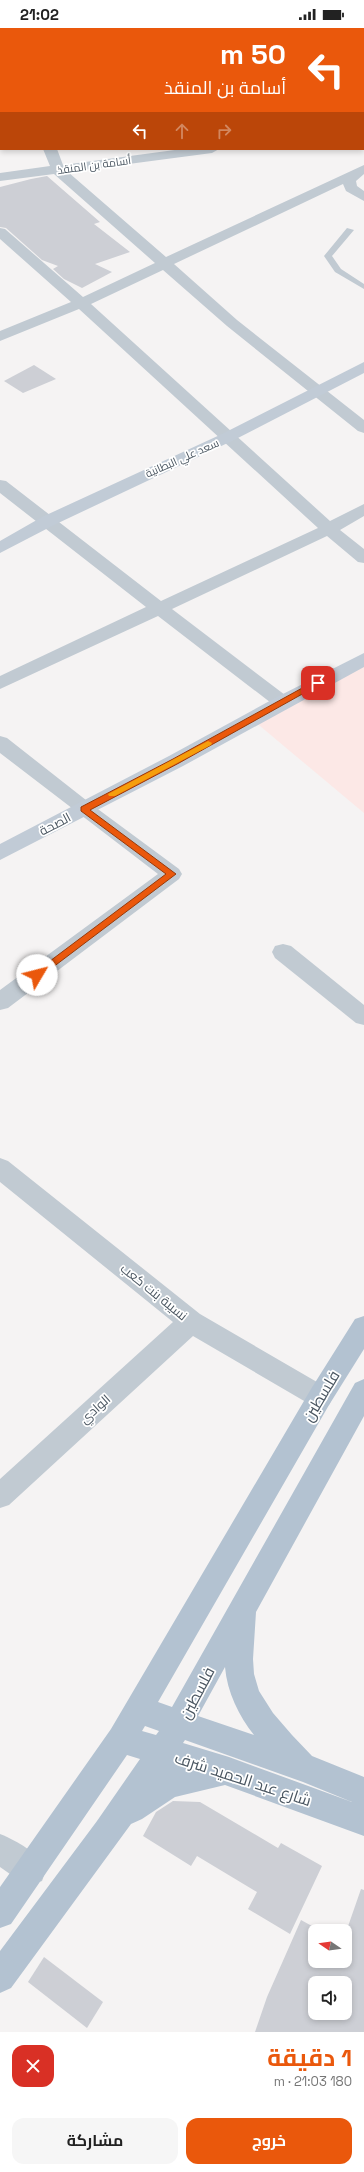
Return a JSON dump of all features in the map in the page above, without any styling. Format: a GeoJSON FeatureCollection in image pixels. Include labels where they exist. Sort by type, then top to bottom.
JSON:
{"type":"FeatureCollection","features":[{"type":"Feature","properties":{"kind":"main road","name":"سعد علي البطانية"},"geometry":{"type":"LineString","coordinates":[[0,548],[48,521],[228,437],[364,367]]}},
{"type":"Feature","properties":{"kind":"main road","name":"الصحة"},"geometry":{"type":"LineString","coordinates":[[0,853],[176,761],[282,702],[364,659]]}},
{"type":"Feature","properties":{"kind":"main road","name":"فلسطين"},"geometry":{"type":"LineString","coordinates":[[0,1913],[121,1739],[320,1397],[364,1327]]}},
{"type":"Feature","properties":{"kind":"main road","name":"فلسطين"},"geometry":{"type":"LineString","coordinates":[[0,1976],[108,1832],[180,1725],[243,1607],[364,1391]]}},
{"type":"Feature","properties":{"kind":"main road"},"geometry":{"type":"LineString","coordinates":[[243,1607],[240,1674],[246,1692],[265,1727],[303,1767]]}},
{"type":"Feature","properties":{"kind":"main road","name":"شارع عبد الحميد شرف"},"geometry":{"type":"LineString","coordinates":[[138,1710],[303,1767],[364,1792]]}},
{"type":"Feature","properties":{"kind":"main road","name":"شارع عبد الحميد شرف"},"geometry":{"type":"LineString","coordinates":[[121,1739],[162,1753],[229,1772],[364,1820]]}},
{"type":"Feature","properties":{"kind":"main road"},"geometry":{"type":"LineString","coordinates":[[108,1832],[145,1797],[160,1787],[191,1777],[229,1772]]}},
{"type":"Feature","properties":{"kind":"street"},"geometry":{"type":"LineString","coordinates":[[50,150],[58,170],[232,323],[364,428]]}},
{"type":"Feature","properties":{"kind":"street","name":"أسامة بن المنقذ"},"geometry":{"type":"LineString","coordinates":[[0,177],[205,150]]}},
{"type":"Feature","properties":{"kind":"street"},"geometry":{"type":"LineString","coordinates":[[0,336],[81,302],[359,172]]}},
{"type":"Feature","properties":{"kind":"street"},"geometry":{"type":"LineString","coordinates":[[359,172],[350,185],[354,192],[364,197]]}},
{"type":"Feature","properties":{"kind":"street"},"geometry":{"type":"LineString","coordinates":[[0,232],[81,302],[329,529],[364,558]]}},
{"type":"Feature","properties":{"kind":"street"},"geometry":{"type":"LineString","coordinates":[[0,485],[159,609],[282,702]]}},
{"type":"Feature","properties":{"kind":"street"},"geometry":{"type":"LineString","coordinates":[[0,683],[329,529],[364,510]]}},
{"type":"Feature","properties":{"kind":"street"},"geometry":{"type":"LineString","coordinates":[[0,743],[84,809],[172,874],[0,1002]]}},
{"type":"Feature","properties":{"kind":"street"},"geometry":{"type":"LineString","coordinates":[[283,952],[364,1017]]}},
{"type":"Feature","properties":{"kind":"street","name":"نسيبة بنت كعب"},"geometry":{"type":"LineString","coordinates":[[0,1168],[191,1322],[320,1397]]}},
{"type":"Feature","properties":{"kind":"street","name":"الوادي"},"geometry":{"type":"LineString","coordinates":[[0,1496],[191,1322]]}},
{"type":"Feature","properties":{"kind":"street"},"geometry":{"type":"LineString","coordinates":[[0,1849],[31,1870]]}},
{"type":"Feature","properties":{"kind":"lane"},"geometry":{"type":"LineString","coordinates":[[350,230],[328,256],[330,264],[335,269],[364,287]]}},
{"type":"Feature","properties":{"kind":"shaded area"},"geometry":{"type":"Polygon","coordinates":[[[364,656],[364,813],[248,716],[364,656]]]}},
{"type":"Feature","properties":{"kind":"building"},"geometry":{"type":"Polygon","coordinates":[[[47,176],[100,222],[94,224],[130,252],[95,264],[112,272],[82,288],[64,279],[53,269],[58,266],[42,260],[6,228],[0,227],[0,187],[47,176]]]}},
{"type":"Feature","properties":{"kind":"building"},"geometry":{"type":"Polygon","coordinates":[[[34,365],[56,379],[23,393],[4,381],[34,365]]]}},
{"type":"Feature","properties":{"kind":"building"},"geometry":{"type":"Polygon","coordinates":[[[173,1801],[200,1802],[278,1848],[281,1843],[322,1866],[290,1934],[248,1909],[257,1892],[197,1856],[191,1866],[143,1836],[156,1812],[173,1801]]]}},
{"type":"Feature","properties":{"kind":"building"},"geometry":{"type":"Polygon","coordinates":[[[361,1889],[364,1890],[364,2032],[255,2032],[267,1997],[301,1920],[308,1924],[308,1968],[352,1968],[352,1924],[349,1924],[361,1889]]]}},
{"type":"Feature","properties":{"kind":"building"},"geometry":{"type":"Polygon","coordinates":[[[44,1957],[103,2002],[87,2028],[28,1982],[44,1957]]]}},
{"type":"Feature","properties":{"kind":"slow traffic"},"geometry":{"type":"LineString","coordinates":[[112,794],[208,743]]}},
{"type":"Feature","properties":{"kind":"route"},"geometry":{"type":"LineString","coordinates":[[37,975],[172,874],[84,809],[176,761],[318,683]]}}]}
